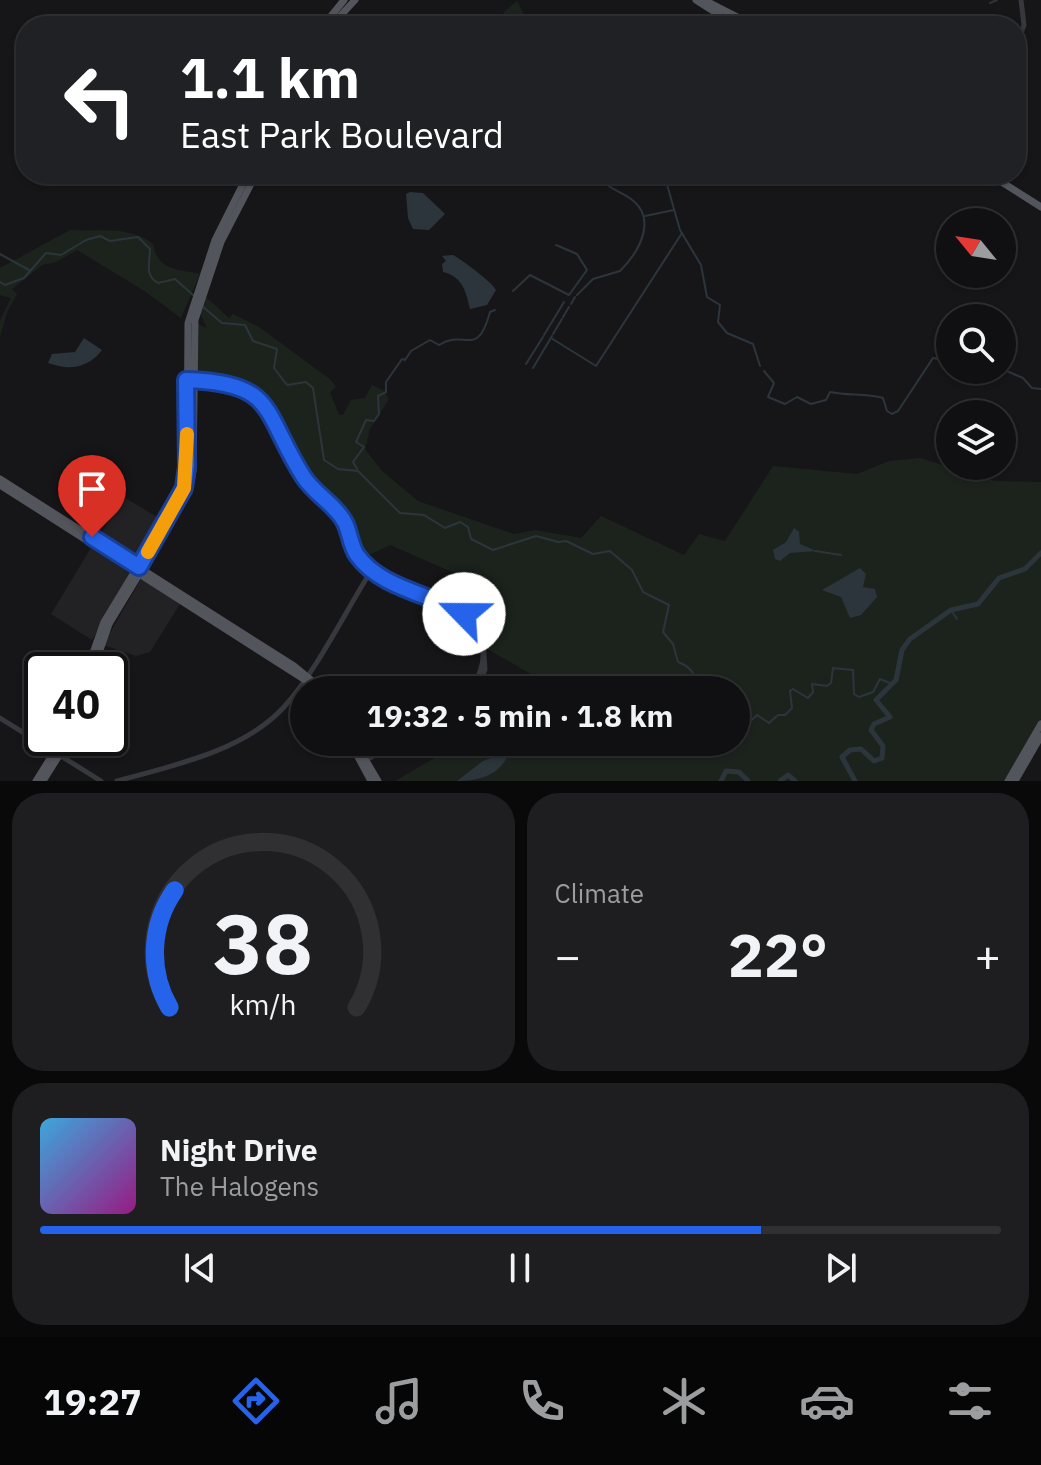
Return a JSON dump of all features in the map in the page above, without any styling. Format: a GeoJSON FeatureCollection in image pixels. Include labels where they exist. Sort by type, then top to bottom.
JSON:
{"type":"FeatureCollection","features":[{"type":"Feature","properties":{"kind":"main road"},"geometry":{"type":"LineString","coordinates":[[331,16],[344,0]]}},
{"type":"Feature","properties":{"kind":"main road"},"geometry":{"type":"LineString","coordinates":[[340,16],[355,0]]}},
{"type":"Feature","properties":{"kind":"main road"},"geometry":{"type":"LineString","coordinates":[[696,0],[725,16]]}},
{"type":"Feature","properties":{"kind":"main road"},"geometry":{"type":"LineString","coordinates":[[704,0],[735,16]]}},
{"type":"Feature","properties":{"kind":"main road"},"geometry":{"type":"LineString","coordinates":[[95,652],[107,623],[186,501],[192,482],[190,338],[193,313],[247,184]]}},
{"type":"Feature","properties":{"kind":"main road"},"geometry":{"type":"LineString","coordinates":[[1006,184],[1041,205]]}},
{"type":"Feature","properties":{"kind":"main road"},"geometry":{"type":"LineString","coordinates":[[1011,184],[1041,205]]}},
{"type":"Feature","properties":{"kind":"main road"},"geometry":{"type":"LineString","coordinates":[[0,479],[305,676]]}},
{"type":"Feature","properties":{"kind":"main road"},"geometry":{"type":"LineString","coordinates":[[0,485],[104,548]]}},
{"type":"Feature","properties":{"kind":"main road"},"geometry":{"type":"LineString","coordinates":[[98,652],[107,623]]}},
{"type":"Feature","properties":{"kind":"main road"},"geometry":{"type":"LineString","coordinates":[[1010,780],[1041,724]]}},
{"type":"Feature","properties":{"kind":"main road"},"geometry":{"type":"LineString","coordinates":[[1010,780],[1041,736]]}},
{"type":"Feature","properties":{"kind":"main road"},"geometry":{"type":"LineString","coordinates":[[36,781],[55,756]]}},
{"type":"Feature","properties":{"kind":"main road"},"geometry":{"type":"LineString","coordinates":[[43,781],[56,756]]}},
{"type":"Feature","properties":{"kind":"main road"},"geometry":{"type":"LineString","coordinates":[[359,756],[371,781]]}},
{"type":"Feature","properties":{"kind":"main road"},"geometry":{"type":"LineString","coordinates":[[362,756],[378,781]]}},
{"type":"Feature","properties":{"kind":"street"},"geometry":{"type":"LineString","coordinates":[[190,380],[233,384],[263,403],[302,475],[343,519],[359,557],[371,571],[415,598],[455,611],[475,629],[483,662],[478,676]]}},
{"type":"Feature","properties":{"kind":"street"},"geometry":{"type":"LineString","coordinates":[[359,557],[408,590],[456,609],[473,622],[483,640],[486,655],[485,670],[481,676]]}},
{"type":"Feature","properties":{"kind":"street"},"geometry":{"type":"LineString","coordinates":[[305,676],[371,571]]}},
{"type":"Feature","properties":{"kind":"street"},"geometry":{"type":"LineString","coordinates":[[117,781],[186,761],[236,740],[283,708],[290,698]]}},
{"type":"Feature","properties":{"kind":"street"},"geometry":{"type":"LineString","coordinates":[[0,718],[24,733]]}},
{"type":"Feature","properties":{"kind":"street"},"geometry":{"type":"LineString","coordinates":[[60,756],[101,781]]}},
{"type":"Feature","properties":{"kind":"street"},"geometry":{"type":"LineString","coordinates":[[365,760],[371,756]]}},
{"type":"Feature","properties":{"kind":"street"},"geometry":{"type":"LineString","coordinates":[[365,760],[373,756]]}},
{"type":"Feature","properties":{"kind":"shaded area"},"geometry":{"type":"Polygon","coordinates":[[[517,1],[525,16],[502,16],[517,1]]]}},
{"type":"Feature","properties":{"kind":"shaded area"},"geometry":{"type":"Polygon","coordinates":[[[423,193],[445,214],[429,230],[413,229],[408,218],[406,194],[423,193]]]}},
{"type":"Feature","properties":{"kind":"shaded area"},"geometry":{"type":"Polygon","coordinates":[[[70,230],[134,234],[153,244],[164,264],[200,274],[181,318],[146,292],[77,250],[56,262],[42,265],[12,289],[17,294],[7,312],[0,337],[0,321],[11,298],[0,295],[0,268],[70,230]]]}},
{"type":"Feature","properties":{"kind":"shaded area"},"geometry":{"type":"Polygon","coordinates":[[[453,255],[483,276],[496,290],[487,305],[470,309],[459,281],[443,272],[442,264],[446,261],[442,256],[453,255]]]}},
{"type":"Feature","properties":{"kind":"shaded area"},"geometry":{"type":"Polygon","coordinates":[[[205,296],[229,318],[233,314],[259,327],[331,380],[336,387],[330,392],[339,415],[343,415],[351,400],[365,398],[372,385],[383,390],[389,399],[370,429],[365,449],[382,471],[418,501],[514,534],[535,530],[581,538],[601,516],[684,555],[699,534],[725,541],[773,466],[857,474],[889,461],[920,458],[936,463],[936,480],[1041,482],[1041,719],[1004,781],[395,781],[438,756],[750,756],[750,676],[529,676],[531,674],[489,650],[474,621],[459,609],[468,579],[390,545],[369,555],[362,547],[357,547],[344,512],[310,477],[267,404],[241,383],[222,378],[198,378],[198,324],[207,328],[200,313],[205,296]]]}},
{"type":"Feature","properties":{"kind":"shaded area"},"geometry":{"type":"Polygon","coordinates":[[[84,338],[102,350],[91,361],[71,367],[48,363],[52,354],[75,352],[84,338]]]}},
{"type":"Feature","properties":{"kind":"shaded area"},"geometry":{"type":"Polygon","coordinates":[[[124,497],[162,520],[137,561],[98,538],[124,497]]]}},
{"type":"Feature","properties":{"kind":"shaded area"},"geometry":{"type":"Polygon","coordinates":[[[794,528],[799,532],[800,544],[816,551],[790,553],[780,561],[775,559],[773,550],[786,542],[794,528]]]}},
{"type":"Feature","properties":{"kind":"shaded area"},"geometry":{"type":"Polygon","coordinates":[[[91,548],[130,574],[92,640],[51,614],[91,548]]]}},
{"type":"Feature","properties":{"kind":"shaded area"},"geometry":{"type":"Polygon","coordinates":[[[860,568],[866,574],[863,587],[875,589],[877,597],[861,615],[850,618],[841,597],[822,590],[860,568]]]}},
{"type":"Feature","properties":{"kind":"shaded area"},"geometry":{"type":"Polygon","coordinates":[[[141,579],[180,604],[150,652],[136,656],[103,645],[141,579]]]}},
{"type":"Feature","properties":{"kind":"shaded area"},"geometry":{"type":"Polygon","coordinates":[[[497,756],[507,757],[492,773],[457,781],[483,761],[497,756]]]}},
{"type":"Feature","properties":{"kind":"waterway"},"geometry":{"type":"LineString","coordinates":[[990,3],[997,0]]}},
{"type":"Feature","properties":{"kind":"waterway"},"geometry":{"type":"LineString","coordinates":[[577,295],[593,279],[620,271],[634,255],[643,235],[643,216],[639,207],[608,184]]}},
{"type":"Feature","properties":{"kind":"waterway"},"geometry":{"type":"LineString","coordinates":[[667,184],[680,230],[701,265],[707,297],[720,305],[718,322],[727,333],[753,344],[760,366]]}},
{"type":"Feature","properties":{"kind":"waterway"},"geometry":{"type":"LineString","coordinates":[[645,216],[674,210]]}},
{"type":"Feature","properties":{"kind":"waterway"},"geometry":{"type":"LineString","coordinates":[[551,338],[596,366],[682,233]]}},
{"type":"Feature","properties":{"kind":"waterway"},"geometry":{"type":"LineString","coordinates":[[0,282],[5,285],[24,278],[46,253],[61,255],[86,240],[100,236],[110,241],[138,237],[150,249],[149,268],[154,280],[158,283],[175,279],[193,295]]}},
{"type":"Feature","properties":{"kind":"waterway"},"geometry":{"type":"LineString","coordinates":[[513,291],[530,275],[569,295],[587,270],[577,254],[556,245]]}},
{"type":"Feature","properties":{"kind":"waterway"},"geometry":{"type":"LineString","coordinates":[[0,254],[29,270]]}},
{"type":"Feature","properties":{"kind":"waterway"},"geometry":{"type":"LineString","coordinates":[[571,304],[575,297]]}},
{"type":"Feature","properties":{"kind":"waterway"},"geometry":{"type":"LineString","coordinates":[[544,335],[564,302]]}},
{"type":"Feature","properties":{"kind":"waterway"},"geometry":{"type":"LineString","coordinates":[[202,306],[222,323],[245,325],[253,341],[277,349],[274,368],[287,385],[306,382],[313,388],[324,460],[338,469],[358,471],[400,513],[424,515],[445,528],[460,522],[468,527],[471,539],[493,550],[536,536],[566,541],[593,554],[610,551],[632,570],[643,592],[669,605],[663,632],[673,644],[678,662],[687,666],[694,676]]}},
{"type":"Feature","properties":{"kind":"waterway"},"geometry":{"type":"LineString","coordinates":[[563,317],[569,307]]}},
{"type":"Feature","properties":{"kind":"waterway"},"geometry":{"type":"LineString","coordinates":[[357,469],[353,462],[364,447],[356,442],[366,420],[374,421],[379,414],[378,396],[386,392],[386,382],[402,359],[405,360],[411,351],[430,340],[439,345],[456,339],[475,339],[485,327],[490,312],[495,310]]}},
{"type":"Feature","properties":{"kind":"waterway"},"geometry":{"type":"LineString","coordinates":[[553,334],[562,319]]}},
{"type":"Feature","properties":{"kind":"waterway"},"geometry":{"type":"LineString","coordinates":[[533,368],[552,336]]}},
{"type":"Feature","properties":{"kind":"waterway"},"geometry":{"type":"LineString","coordinates":[[526,364],[543,337]]}},
{"type":"Feature","properties":{"kind":"waterway"},"geometry":{"type":"LineString","coordinates":[[764,371],[774,383],[768,397],[785,404],[797,397],[811,404],[826,400],[830,392],[883,398],[887,411],[892,414],[898,411],[933,358],[936,359]]}},
{"type":"Feature","properties":{"kind":"waterway"},"geometry":{"type":"LineString","coordinates":[[1016,375],[1032,388],[1041,389]]}},
{"type":"Feature","properties":{"kind":"waterway"},"geometry":{"type":"LineString","coordinates":[[815,551],[841,555]]}},
{"type":"Feature","properties":{"kind":"waterway"},"geometry":{"type":"LineString","coordinates":[[855,781],[842,757],[850,750],[861,749],[874,761],[882,758],[883,746],[871,730],[874,724],[890,717],[876,700],[896,680],[902,650],[910,639],[951,610],[978,604],[999,578],[1025,569],[1041,553]]}},
{"type":"Feature","properties":{"kind":"waterway"},"geometry":{"type":"LineString","coordinates":[[951,610],[957,619]]}},
{"type":"Feature","properties":{"kind":"waterway"},"geometry":{"type":"LineString","coordinates":[[750,722],[757,715],[769,723],[778,715],[785,715],[792,708],[790,691],[793,689],[808,698],[813,692],[812,684],[827,686],[831,683],[833,668],[853,670],[854,694],[859,697],[873,692],[880,679],[892,684]]}},
{"type":"Feature","properties":{"kind":"waterway"},"geometry":{"type":"LineString","coordinates":[[721,781],[726,771],[739,772],[748,781]]}},
{"type":"Feature","properties":{"kind":"waterway"},"geometry":{"type":"LineString","coordinates":[[780,781],[788,775],[795,781]]}},
{"type":"Feature","properties":{"kind":"slow traffic"},"geometry":{"type":"LineString","coordinates":[[148,552],[184,488],[187,434]]}},
{"type":"Feature","properties":{"kind":"route"},"geometry":{"type":"LineString","coordinates":[[92,537],[139,567],[184,488],[187,466],[186,380],[226,382],[251,393],[267,408],[307,483],[343,519],[359,557],[416,595],[464,614]]}}]}
